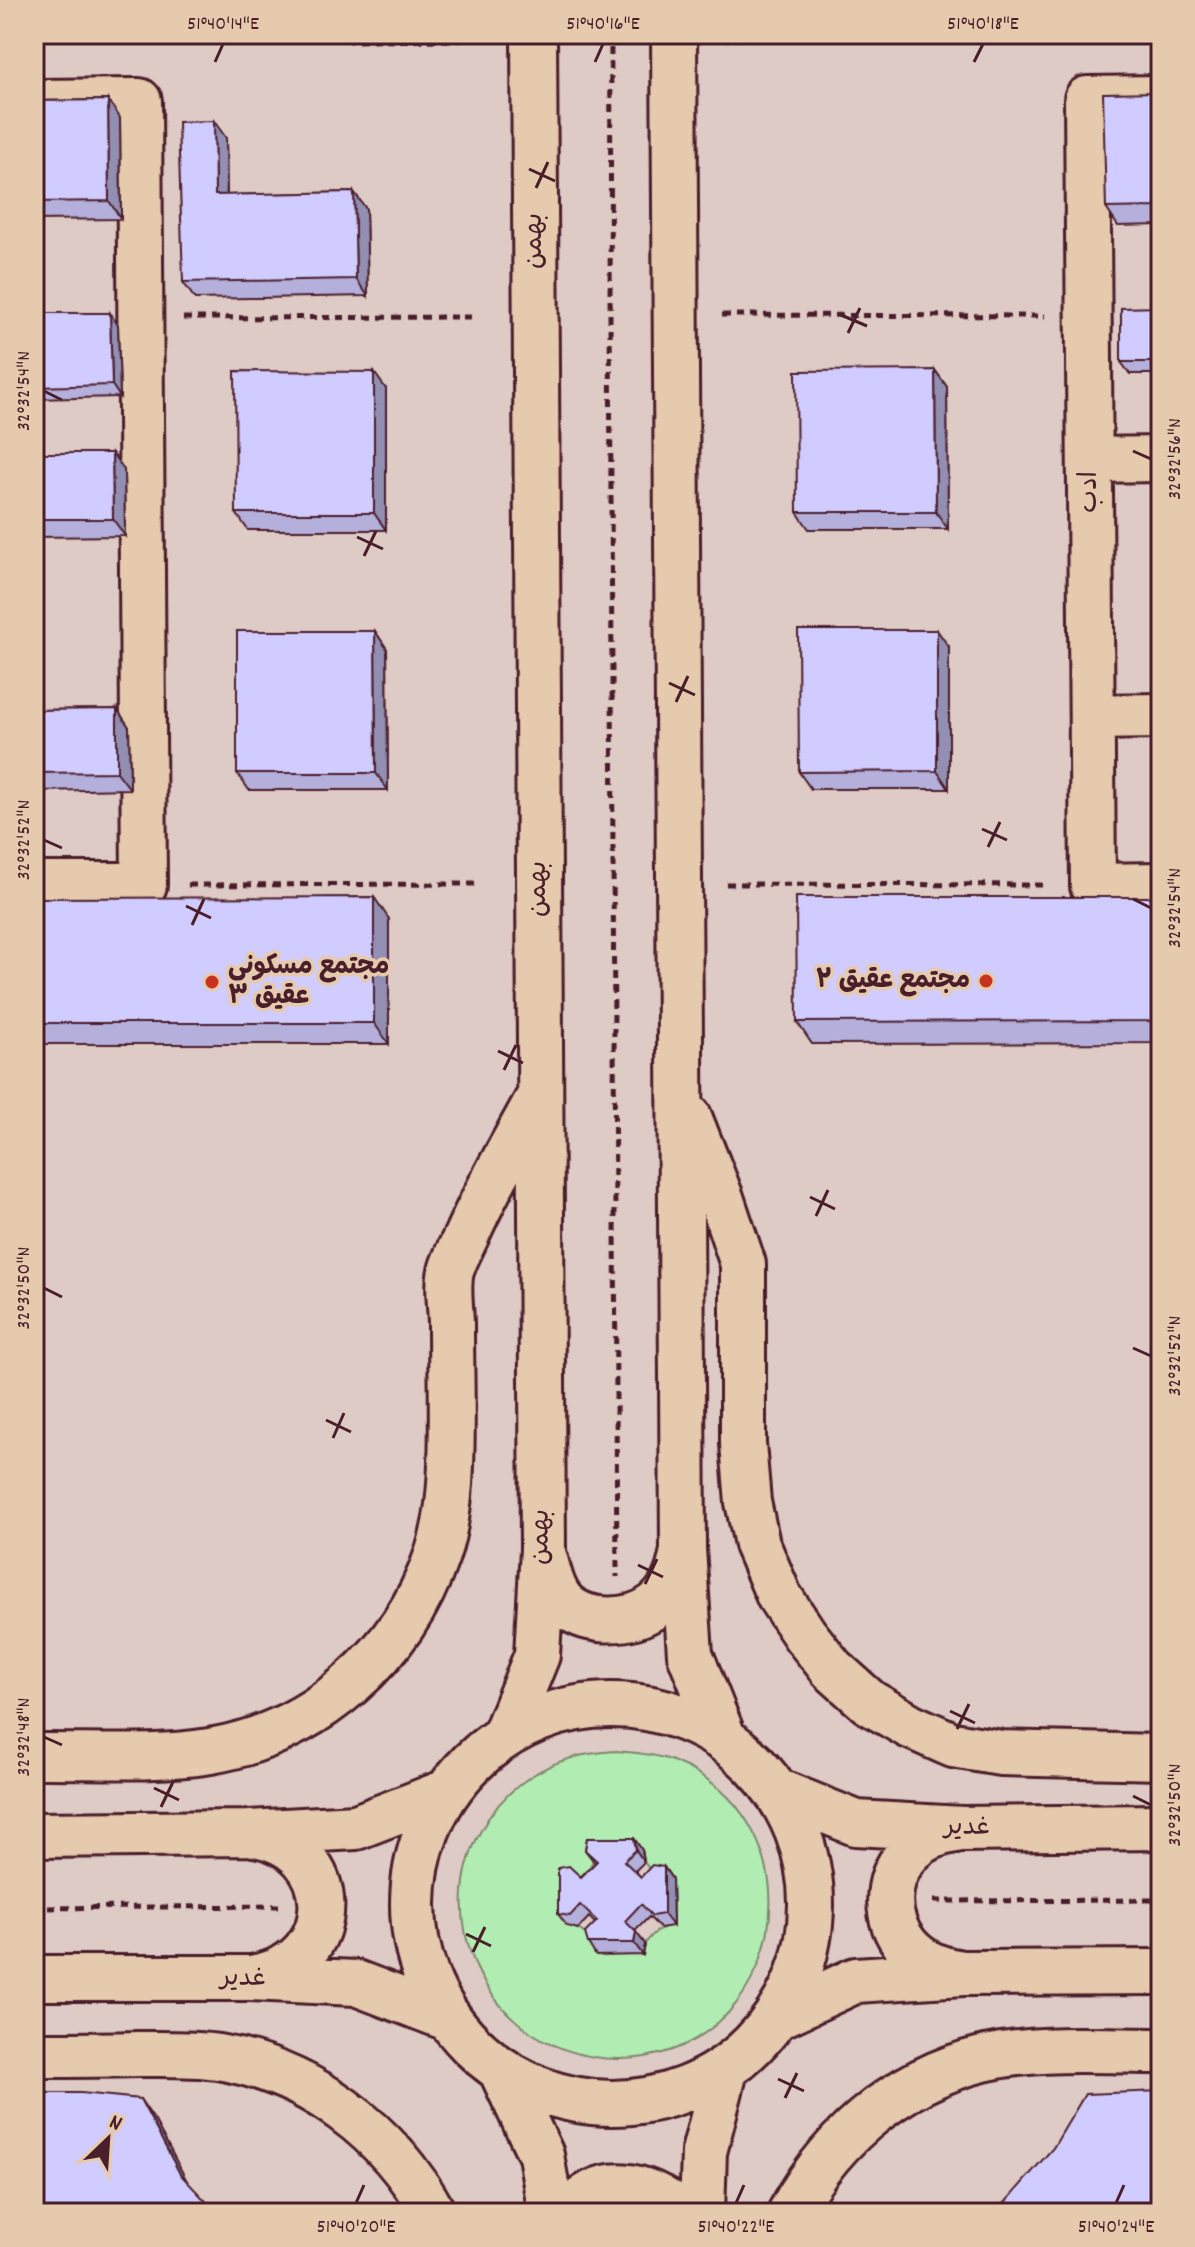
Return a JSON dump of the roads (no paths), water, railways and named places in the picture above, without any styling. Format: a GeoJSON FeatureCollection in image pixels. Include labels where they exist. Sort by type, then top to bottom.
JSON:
{"type":"FeatureCollection","features":[{"type":"Feature","properties":{"kind":"main road","name":"بهمن"},"geometry":{"type":"LineString","coordinates":[[504,1737],[537,1655],[543,1549],[534,34]]}},
{"type":"Feature","properties":{"kind":"main road"},"geometry":{"type":"LineString","coordinates":[[674,34],[683,1549],[690,1654],[723,1737]]}},
{"type":"Feature","properties":{"kind":"main road","name":"ادب"},"geometry":{"type":"LineString","coordinates":[[1161,98],[1087,99],[1093,886],[1161,885]]}},
{"type":"Feature","properties":{"kind":"main road"},"geometry":{"type":"LineString","coordinates":[[34,102],[139,101],[141,464],[127,720],[144,885],[34,885]]}},
{"type":"Feature","properties":{"kind":"main road"},"geometry":{"type":"LineString","coordinates":[[1090,460],[1161,459]]}},
{"type":"Feature","properties":{"kind":"main road"},"geometry":{"type":"LineString","coordinates":[[95,464],[141,464]]}},
{"type":"Feature","properties":{"kind":"main road"},"geometry":{"type":"LineString","coordinates":[[1092,717],[1161,716]]}},
{"type":"Feature","properties":{"kind":"main road"},"geometry":{"type":"LineString","coordinates":[[680,1094],[743,1264],[743,1444],[748,1502],[757,1544],[779,1596],[805,1635],[832,1669],[869,1702],[910,1726],[953,1745],[1001,1753],[1161,1757]]}},
{"type":"Feature","properties":{"kind":"main road"},"geometry":{"type":"LineString","coordinates":[[34,1756],[164,1755],[210,1751],[254,1740],[296,1722],[334,1698],[369,1668],[398,1634],[421,1595],[438,1553],[448,1509],[451,1463],[451,1272],[482,1200],[540,1095]]}},
{"type":"Feature","properties":{"kind":"main road"},"geometry":{"type":"LineString","coordinates":[[543,1549],[558,1596],[571,1609],[588,1618],[617,1621],[634,1618],[653,1608],[669,1591],[679,1571],[683,1549]]}},
{"type":"Feature","properties":{"kind":"main road"},"geometry":{"type":"LineString","coordinates":[[34,1835],[249,1833],[356,1827],[444,1793],[504,1737],[553,1712],[611,1703],[669,1712],[723,1737],[779,1792],[805,1845],[814,1903],[805,1962],[781,2015]]}},
{"type":"Feature","properties":{"kind":"main road","name":"غدیر"},"geometry":{"type":"LineString","coordinates":[[779,1792],[856,1823],[962,1829],[1161,1827]]}},
{"type":"Feature","properties":{"kind":"main road"},"geometry":{"type":"LineString","coordinates":[[444,1793],[419,1847],[411,1905],[420,1964],[445,2017],[502,2072],[555,2097],[614,2105],[672,2096],[725,2071],[781,2015],[856,1980],[963,1973],[1161,1972]]}},
{"type":"Feature","properties":{"kind":"main road"},"geometry":{"type":"LineString","coordinates":[[962,1829],[939,1832],[919,1842],[903,1859],[893,1878],[890,1901],[893,1924],[903,1944],[920,1960],[940,1970],[963,1973]]}},
{"type":"Feature","properties":{"kind":"main road"},"geometry":{"type":"LineString","coordinates":[[249,1833],[272,1836],[292,1847],[308,1863],[318,1883],[322,1905],[319,1928],[309,1948],[292,1964],[273,1974],[250,1978]]}},
{"type":"Feature","properties":{"kind":"main road","name":"غدیر"},"geometry":{"type":"LineString","coordinates":[[34,1978],[250,1978],[356,1983],[445,2017]]}},
{"type":"Feature","properties":{"kind":"main road"},"geometry":{"type":"LineString","coordinates":[[790,2213],[814,2172],[843,2138],[877,2108],[916,2084],[958,2066],[1003,2055],[1048,2051],[1161,2051]]}},
{"type":"Feature","properties":{"kind":"main road"},"geometry":{"type":"LineString","coordinates":[[34,2055],[171,2054],[217,2057],[261,2068],[304,2085],[343,2108],[377,2138],[407,2172],[433,2213]]}},
{"type":"Feature","properties":{"kind":"main road"},"geometry":{"type":"LineString","coordinates":[[702,2213],[704,2152],[725,2071]]}},
{"type":"Feature","properties":{"kind":"main road"},"geometry":{"type":"LineString","coordinates":[[502,2072],[541,2155],[551,2213]]}},
{"type":"Feature","properties":{"kind":"main road"},"geometry":{"type":"LineString","coordinates":[[569,2213],[593,2191],[623,2186],[656,2195],[682,2213]]}},
{"type":"Feature","properties":{"kind":"place","name":"مجتمع عقیق ۲"},"geometry":{"type":"Point","coordinates":[986,981]}},
{"type":"Feature","properties":{"kind":"place","name":"مجتمع مسکونی عقیق ۳"},"geometry":{"type":"Point","coordinates":[212,982]}}]}
